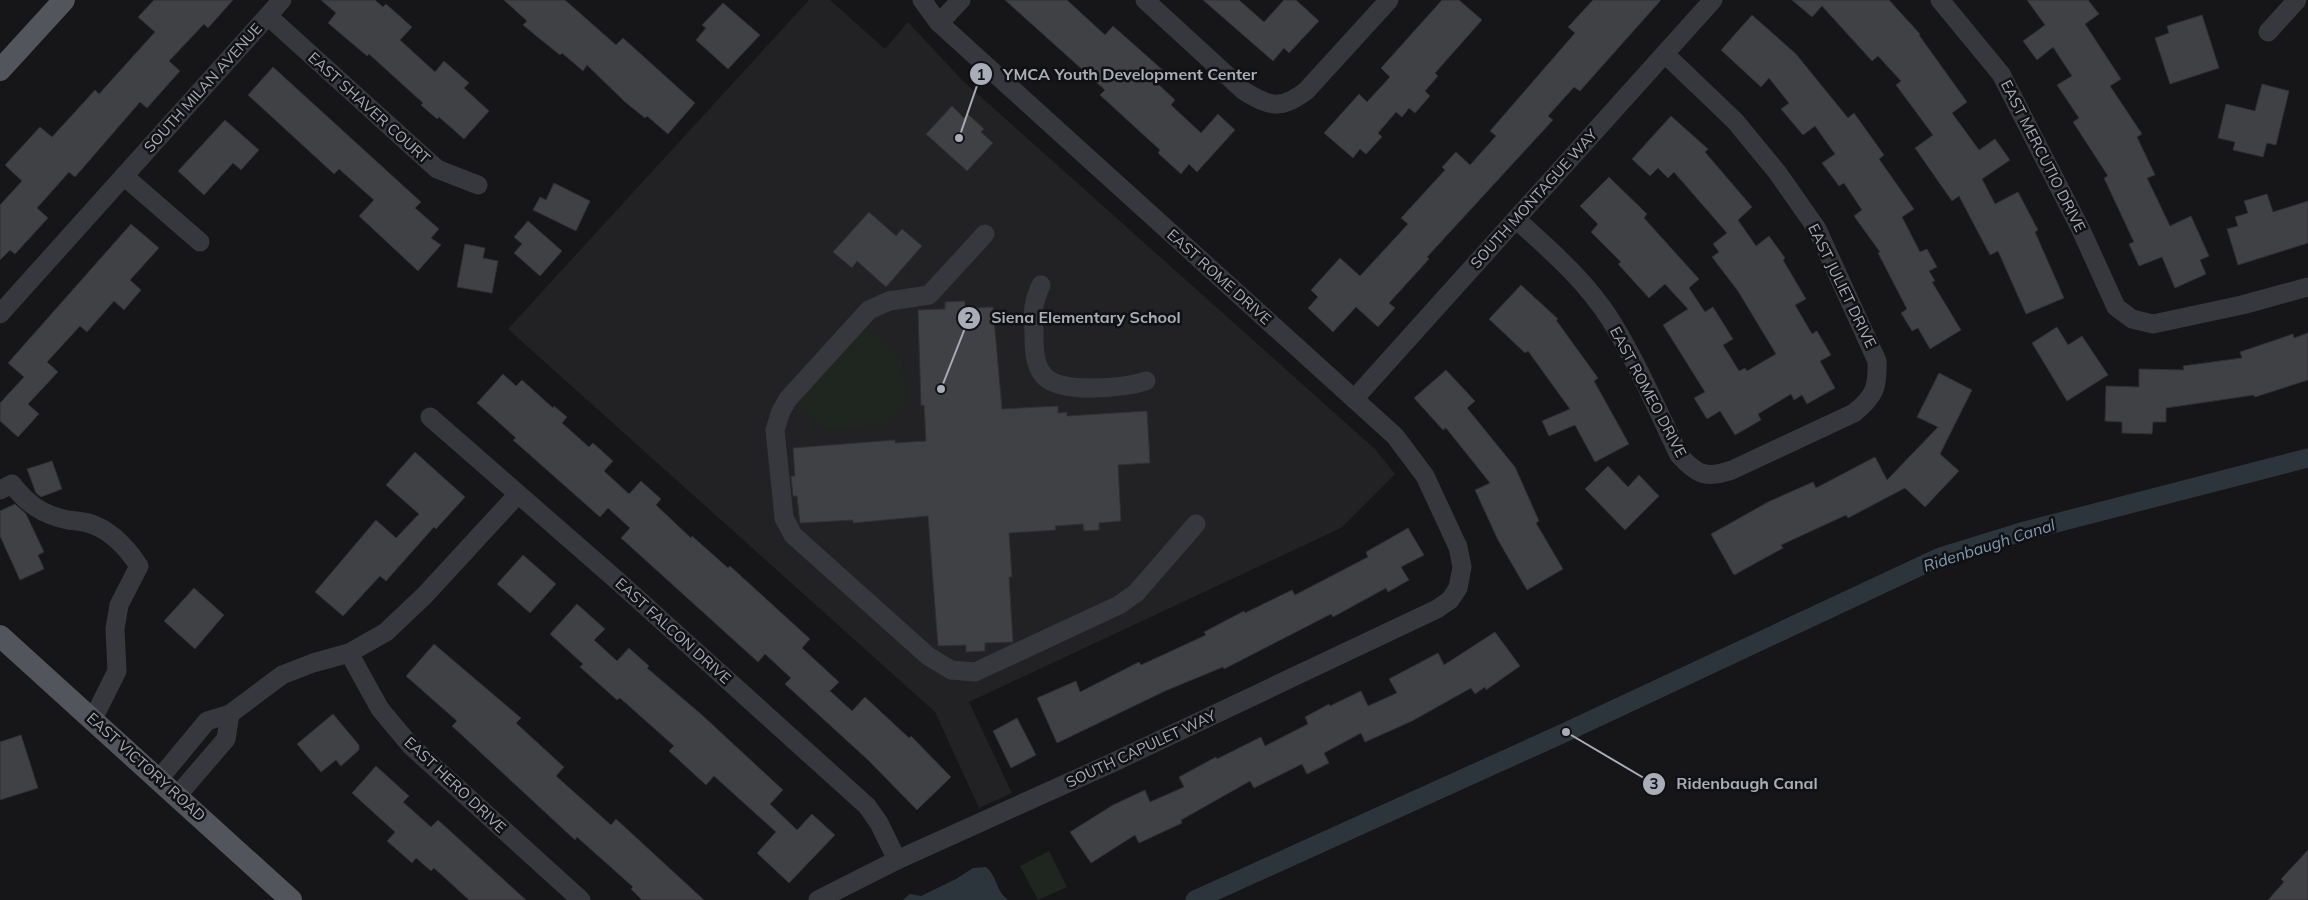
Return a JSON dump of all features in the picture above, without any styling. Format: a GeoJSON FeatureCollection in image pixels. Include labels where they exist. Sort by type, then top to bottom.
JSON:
{"type":"FeatureCollection","features":[{"type":"Feature","properties":{"kind":"main road"},"geometry":{"type":"LineString","coordinates":[[0,70],[64,0]]}},
{"type":"Feature","properties":{"kind":"main road","name":"EAST VICTORY ROAD"},"geometry":{"type":"LineString","coordinates":[[0,636],[159,778],[291,900]]}},
{"type":"Feature","properties":{"kind":"street","name":"SOUTH MILAN AVENUE"},"geometry":{"type":"LineString","coordinates":[[0,314],[282,0]]}},
{"type":"Feature","properties":{"kind":"street","name":"EAST ROME DRIVE"},"geometry":{"type":"LineString","coordinates":[[922,0],[939,23],[1395,436],[1425,476],[1458,547],[1462,567],[1458,588]]}},
{"type":"Feature","properties":{"kind":"street"},"geometry":{"type":"LineString","coordinates":[[939,23],[961,0]]}},
{"type":"Feature","properties":{"kind":"street"},"geometry":{"type":"LineString","coordinates":[[1145,0],[1244,91],[1260,101],[1277,106],[1293,101],[1306,92],[1389,0]]}},
{"type":"Feature","properties":{"kind":"street","name":"SOUTH MONTAGUE WAY"},"geometry":{"type":"LineString","coordinates":[[1354,398],[1713,0]]}},
{"type":"Feature","properties":{"kind":"street","name":"EAST MERCUTIO DRIVE"},"geometry":{"type":"LineString","coordinates":[[1940,0],[2001,74],[2082,230],[2116,307],[2132,319],[2152,324],[2242,305],[2308,287]]}},
{"type":"Feature","properties":{"kind":"street"},"geometry":{"type":"LineString","coordinates":[[2268,32],[2297,0]]}},
{"type":"Feature","properties":{"kind":"street","name":"EAST SHAVER COURT"},"geometry":{"type":"LineString","coordinates":[[268,16],[437,170],[478,185]]}},
{"type":"Feature","properties":{"kind":"street","name":"EAST JULIET DRIVE"},"geometry":{"type":"LineString","coordinates":[[1664,54],[1735,121],[1777,172],[1817,229],[1877,361],[1878,378],[1874,393],[1854,413],[1732,470],[1716,475],[1702,474]]}},
{"type":"Feature","properties":{"kind":"street"},"geometry":{"type":"LineString","coordinates":[[124,176],[200,242]]}},
{"type":"Feature","properties":{"kind":"street","name":"EAST ROMEO DRIVE"},"geometry":{"type":"LineString","coordinates":[[1516,218],[1571,270],[1609,318],[1638,370],[1679,455],[1689,466],[1702,474]]}},
{"type":"Feature","properties":{"kind":"street"},"geometry":{"type":"LineString","coordinates":[[985,234],[929,294],[889,301],[869,310],[788,399],[781,411],[775,430],[784,518],[793,535],[928,656],[951,670],[975,672],[1119,605],[1136,593],[1196,524]]}},
{"type":"Feature","properties":{"kind":"street"},"geometry":{"type":"LineString","coordinates":[[1041,285],[1033,304],[1034,351],[1038,365],[1046,377],[1070,388],[1133,385],[1146,381]]}},
{"type":"Feature","properties":{"kind":"street","name":"EAST FALCON DRIVE"},"geometry":{"type":"LineString","coordinates":[[430,417],[867,806],[879,822],[897,860]]}},
{"type":"Feature","properties":{"kind":"street"},"geometry":{"type":"LineString","coordinates":[[0,490],[12,484],[26,502],[35,509],[67,520],[88,523],[112,536],[128,549],[139,566],[119,605],[115,629],[117,670],[93,719]]}},
{"type":"Feature","properties":{"kind":"street"},"geometry":{"type":"LineString","coordinates":[[159,778],[207,721],[230,714],[282,675],[313,663],[349,653],[386,632],[419,602],[518,494]]}},
{"type":"Feature","properties":{"kind":"street","name":"SOUTH CAPULET WAY"},"geometry":{"type":"LineString","coordinates":[[818,900],[897,860],[1114,762],[1436,609],[1450,600],[1458,588]]}},
{"type":"Feature","properties":{"kind":"street","name":"EAST HERO DRIVE"},"geometry":{"type":"LineString","coordinates":[[349,653],[380,709],[411,746],[581,900]]}},
{"type":"Feature","properties":{"kind":"street"},"geometry":{"type":"LineString","coordinates":[[177,796],[226,739],[230,714]]}},
{"type":"Feature","properties":{"kind":"shaded area"},"geometry":{"type":"Polygon","coordinates":[[[809,0],[830,0],[885,49],[908,22],[962,80],[1375,449],[1395,474],[1341,528],[969,702],[1012,793],[979,808],[935,712],[508,329],[809,0]]]}},
{"type":"Feature","properties":{"kind":"shaded area"},"geometry":{"type":"Polygon","coordinates":[[[866,326],[902,359],[905,403],[886,425],[823,429],[796,404],[866,326]]]}},
{"type":"Feature","properties":{"kind":"shaded area"},"geometry":{"type":"Polygon","coordinates":[[[1049,851],[1067,887],[1038,900],[1020,866],[1049,851]]]}},
{"type":"Feature","properties":{"kind":"shaded area"},"geometry":{"type":"Polygon","coordinates":[[[986,867],[1008,900],[903,900],[910,894],[921,896],[956,879],[973,868],[986,867]]]}},
{"type":"Feature","properties":{"kind":"building"},"geometry":{"type":"Polygon","coordinates":[[[154,0],[233,0],[208,28],[204,24],[169,61],[180,71],[147,108],[140,102],[75,177],[69,172],[37,208],[48,218],[15,254],[10,250],[0,260],[0,205],[22,181],[5,165],[40,127],[52,137],[95,90],[99,94],[155,32],[138,17],[154,0]]]}},
{"type":"Feature","properties":{"kind":"building"},"geometry":{"type":"Polygon","coordinates":[[[321,0],[375,0],[383,7],[386,4],[412,27],[400,40],[435,72],[444,61],[469,83],[464,88],[489,111],[464,139],[439,117],[437,119],[421,105],[423,103],[369,54],[367,56],[328,23],[336,13],[321,0]]]}},
{"type":"Feature","properties":{"kind":"building"},"geometry":{"type":"Polygon","coordinates":[[[504,0],[565,0],[616,45],[623,38],[695,103],[668,134],[647,116],[645,118],[625,102],[587,65],[583,71],[562,53],[560,55],[540,39],[523,25],[527,21],[504,0]]]}},
{"type":"Feature","properties":{"kind":"building"},"geometry":{"type":"Polygon","coordinates":[[[1005,0],[1067,0],[1105,35],[1113,26],[1166,73],[1157,83],[1175,100],[1171,105],[1201,133],[1218,114],[1235,130],[1197,172],[1189,164],[1181,174],[1158,153],[1160,150],[1100,95],[1105,90],[1005,0]]]}},
{"type":"Feature","properties":{"kind":"building"},"geometry":{"type":"Polygon","coordinates":[[[1203,0],[1239,0],[1264,22],[1284,0],[1296,0],[1319,21],[1289,53],[1284,48],[1273,61],[1203,0]]]}},
{"type":"Feature","properties":{"kind":"building"},"geometry":{"type":"Polygon","coordinates":[[[1442,0],[1459,0],[1482,20],[1435,73],[1438,76],[1425,91],[1430,96],[1415,113],[1409,108],[1402,117],[1396,112],[1378,133],[1382,137],[1366,154],[1360,149],[1353,158],[1324,133],[1359,94],[1367,102],[1390,77],[1381,68],[1442,0]]]}},
{"type":"Feature","properties":{"kind":"building"},"geometry":{"type":"Polygon","coordinates":[[[1593,0],[1661,0],[1580,91],[1574,87],[1548,116],[1553,120],[1427,257],[1429,259],[1389,303],[1395,308],[1378,327],[1356,307],[1333,332],[1308,308],[1318,297],[1311,290],[1340,258],[1360,276],[1408,224],[1401,218],[1445,170],[1442,167],[1456,152],[1470,165],[1496,136],[1490,131],[1575,33],[1568,27],[1593,0]]]}},
{"type":"Feature","properties":{"kind":"building"},"geometry":{"type":"Polygon","coordinates":[[[1792,0],[1889,0],[1920,34],[1967,102],[1952,113],[1979,150],[1995,139],[2010,160],[1982,179],[1995,204],[2018,192],[2038,230],[2035,232],[2064,298],[2026,314],[1998,251],[1990,255],[1959,196],[1952,201],[1915,148],[1933,135],[1896,85],[1901,81],[1878,56],[1872,61],[1822,6],[1812,17],[1792,0]]]}},
{"type":"Feature","properties":{"kind":"building"},"geometry":{"type":"Polygon","coordinates":[[[2027,0],[2088,0],[2099,14],[2085,24],[2121,79],[2110,86],[2142,134],[2137,137],[2155,175],[2147,178],[2170,226],[2191,216],[2209,256],[2200,260],[2206,274],[2175,288],[2162,257],[2139,266],[2129,244],[2134,242],[2104,178],[2108,176],[2073,122],[2079,118],[2057,85],[2072,76],[2053,47],[2037,60],[2023,41],[2045,25],[2027,0]]]}},
{"type":"Feature","properties":{"kind":"building"},"geometry":{"type":"Polygon","coordinates":[[[723,3],[760,35],[728,69],[696,40],[706,28],[702,25],[723,3]]]}},
{"type":"Feature","properties":{"kind":"building"},"geometry":{"type":"Polygon","coordinates":[[[1752,15],[1796,54],[1848,118],[1854,113],[1884,155],[1879,159],[1914,209],[1902,217],[1920,252],[1927,249],[1937,267],[1929,271],[1935,281],[1932,282],[1961,330],[1930,349],[1918,328],[1912,331],[1901,313],[1907,309],[1878,253],[1880,252],[1854,216],[1862,210],[1844,183],[1839,186],[1822,163],[1835,154],[1815,126],[1803,135],[1781,109],[1789,103],[1769,78],[1761,87],[1721,50],[1752,15]]]}},
{"type":"Feature","properties":{"kind":"building"},"geometry":{"type":"Polygon","coordinates":[[[2202,15],[2219,68],[2170,84],[2155,38],[2169,33],[2167,26],[2202,15]]]}},
{"type":"Feature","properties":{"kind":"building"},"geometry":{"type":"Polygon","coordinates":[[[273,67],[421,202],[415,208],[439,229],[431,238],[441,245],[418,271],[359,216],[374,200],[339,169],[334,174],[248,95],[273,67]]]}},
{"type":"Feature","properties":{"kind":"building"},"geometry":{"type":"Polygon","coordinates":[[[2262,84],[2289,91],[2276,145],[2267,143],[2263,157],[2233,150],[2235,142],[2218,138],[2226,104],[2255,111],[2262,84]]]}},
{"type":"Feature","properties":{"kind":"building"},"geometry":{"type":"Polygon","coordinates":[[[952,106],[964,118],[968,114],[984,129],[981,132],[993,143],[967,171],[926,134],[952,106]]]}},
{"type":"Feature","properties":{"kind":"building"},"geometry":{"type":"Polygon","coordinates":[[[1671,116],[1708,149],[1705,152],[1752,207],[1738,220],[1756,246],[1769,236],[1785,258],[1783,260],[1806,299],[1795,305],[1812,334],[1817,331],[1831,355],[1820,361],[1835,388],[1807,404],[1802,395],[1794,400],[1791,394],[1758,414],[1761,420],[1735,435],[1720,411],[1707,419],[1694,398],[1705,392],[1663,325],[1688,309],[1665,284],[1649,298],[1618,264],[1621,262],[1591,232],[1598,224],[1580,206],[1609,177],[1647,214],[1644,218],[1699,279],[1689,288],[1705,312],[1713,307],[1733,339],[1723,345],[1739,371],[1745,368],[1747,371],[1776,354],[1738,291],[1712,257],[1719,252],[1713,244],[1727,233],[1674,172],[1668,178],[1658,168],[1650,176],[1632,159],[1671,116]]]}},
{"type":"Feature","properties":{"kind":"building"},"geometry":{"type":"Polygon","coordinates":[[[225,120],[259,150],[241,170],[233,163],[204,195],[178,171],[225,120]]]}},
{"type":"Feature","properties":{"kind":"building"},"geometry":{"type":"Polygon","coordinates":[[[554,183],[590,201],[576,231],[533,210],[540,197],[546,200],[554,183]]]}},
{"type":"Feature","properties":{"kind":"building"},"geometry":{"type":"Polygon","coordinates":[[[2267,194],[2273,212],[2308,201],[2308,243],[2238,265],[2227,229],[2238,226],[2235,217],[2248,213],[2244,201],[2267,194]]]}},
{"type":"Feature","properties":{"kind":"building"},"geometry":{"type":"Polygon","coordinates":[[[869,212],[896,236],[902,229],[922,246],[886,287],[857,261],[852,268],[833,252],[869,212]]]}},
{"type":"Feature","properties":{"kind":"building"},"geometry":{"type":"Polygon","coordinates":[[[528,221],[562,251],[540,276],[514,253],[522,244],[514,237],[528,221]]]}},
{"type":"Feature","properties":{"kind":"building"},"geometry":{"type":"Polygon","coordinates":[[[131,224],[159,248],[130,280],[141,290],[124,310],[114,301],[87,332],[80,326],[47,362],[58,372],[28,404],[39,414],[18,437],[0,421],[0,403],[24,377],[8,363],[131,224]]]}},
{"type":"Feature","properties":{"kind":"building"},"geometry":{"type":"Polygon","coordinates":[[[465,244],[485,248],[483,258],[498,261],[492,293],[457,287],[465,244]]]}},
{"type":"Feature","properties":{"kind":"building"},"geometry":{"type":"Polygon","coordinates":[[[1521,285],[1558,319],[1556,320],[1598,378],[1594,381],[1629,444],[1595,462],[1575,425],[1549,436],[1542,421],[1570,409],[1528,351],[1525,353],[1489,319],[1521,285]]]}},
{"type":"Feature","properties":{"kind":"building"},"geometry":{"type":"Polygon","coordinates":[[[965,301],[965,308],[993,307],[1002,409],[1058,406],[1058,413],[1067,412],[1067,416],[1147,411],[1150,463],[1118,465],[1121,521],[1099,523],[1099,530],[1084,531],[1083,524],[1055,526],[1056,530],[1009,533],[1012,577],[1009,577],[1013,642],[985,643],[985,651],[966,652],[966,645],[938,646],[928,516],[853,523],[853,520],[800,523],[797,496],[793,496],[791,476],[795,476],[793,448],[895,440],[895,443],[926,441],[924,405],[921,406],[918,310],[945,309],[945,302],[965,301]]]}},
{"type":"Feature","properties":{"kind":"building"},"geometry":{"type":"Polygon","coordinates":[[[2057,327],[2068,345],[2082,336],[2108,375],[2067,401],[2032,343],[2057,327]]]}},
{"type":"Feature","properties":{"kind":"building"},"geometry":{"type":"Polygon","coordinates":[[[2308,333],[2308,380],[2255,397],[2254,395],[2166,408],[2166,422],[2153,422],[2152,434],[2122,433],[2122,422],[2105,421],[2106,386],[2139,387],[2139,369],[2184,370],[2183,366],[2242,358],[2240,352],[2293,334],[2294,338],[2308,333]]]}},
{"type":"Feature","properties":{"kind":"building"},"geometry":{"type":"Polygon","coordinates":[[[1446,370],[1475,401],[1467,408],[1515,467],[1539,521],[1536,523],[1563,569],[1527,590],[1498,540],[1475,490],[1490,483],[1446,428],[1443,430],[1414,398],[1446,370]]]}},
{"type":"Feature","properties":{"kind":"building"},"geometry":{"type":"Polygon","coordinates":[[[1939,373],[1972,390],[1940,454],[1959,471],[1925,507],[1905,488],[1848,518],[1846,515],[1781,545],[1783,548],[1734,575],[1711,534],[1768,502],[1813,482],[1816,488],[1875,457],[1887,480],[1938,427],[1917,417],[1939,373]]]}},
{"type":"Feature","properties":{"kind":"building"},"geometry":{"type":"Polygon","coordinates":[[[503,374],[516,386],[522,380],[553,408],[554,406],[567,417],[562,423],[589,447],[593,443],[613,461],[604,471],[629,494],[641,481],[661,499],[656,505],[691,538],[692,536],[728,568],[730,566],[810,639],[802,648],[839,682],[830,691],[852,711],[865,697],[909,738],[911,736],[951,777],[917,810],[868,760],[785,684],[791,678],[765,654],[758,662],[621,538],[630,528],[608,508],[600,517],[513,440],[516,438],[477,403],[503,374]]]}},
{"type":"Feature","properties":{"kind":"building"},"geometry":{"type":"Polygon","coordinates":[[[415,452],[465,497],[436,529],[434,527],[386,581],[380,576],[343,616],[315,592],[376,520],[396,538],[419,514],[386,485],[415,452]]]}},
{"type":"Feature","properties":{"kind":"building"},"geometry":{"type":"Polygon","coordinates":[[[52,461],[62,489],[41,497],[36,493],[27,469],[52,461]]]}},
{"type":"Feature","properties":{"kind":"building"},"geometry":{"type":"Polygon","coordinates":[[[1608,466],[1628,487],[1639,475],[1659,496],[1625,530],[1585,489],[1608,466]]]}},
{"type":"Feature","properties":{"kind":"building"},"geometry":{"type":"Polygon","coordinates":[[[15,504],[26,514],[44,552],[38,555],[44,569],[20,580],[0,536],[0,511],[15,504]]]}},
{"type":"Feature","properties":{"kind":"building"},"geometry":{"type":"Polygon","coordinates":[[[1408,528],[1424,555],[1401,567],[1409,580],[1388,592],[1386,588],[1333,617],[1331,614],[1224,669],[1223,667],[1165,691],[1057,743],[1037,698],[1076,681],[1080,692],[1139,662],[1141,665],[1206,635],[1204,632],[1244,611],[1245,613],[1292,590],[1295,595],[1368,557],[1366,552],[1408,528]]]}},
{"type":"Feature","properties":{"kind":"building"},"geometry":{"type":"Polygon","coordinates":[[[523,555],[556,584],[530,613],[497,584],[523,555]]]}},
{"type":"Feature","properties":{"kind":"building"},"geometry":{"type":"Polygon","coordinates":[[[194,588],[224,615],[195,649],[164,621],[194,588]]]}},
{"type":"Feature","properties":{"kind":"building"},"geometry":{"type":"Polygon","coordinates":[[[577,604],[605,629],[594,640],[617,661],[629,648],[649,666],[647,668],[702,715],[783,790],[770,804],[797,830],[812,814],[835,835],[789,883],[757,853],[776,832],[714,776],[706,785],[669,751],[674,746],[620,698],[617,700],[580,667],[583,664],[550,634],[577,604]]]}},
{"type":"Feature","properties":{"kind":"building"},"geometry":{"type":"Polygon","coordinates":[[[1495,632],[1520,666],[1486,690],[1485,687],[1475,694],[1471,688],[1412,721],[1365,742],[1361,733],[1324,753],[1329,763],[1307,774],[1302,764],[1254,788],[1250,781],[1181,820],[1182,823],[1139,843],[1135,835],[1091,863],[1070,832],[1113,805],[1145,790],[1150,802],[1184,787],[1179,777],[1216,757],[1217,759],[1261,737],[1265,746],[1308,724],[1305,717],[1329,704],[1330,706],[1361,691],[1368,706],[1397,693],[1389,679],[1438,653],[1444,665],[1495,632]]]}},
{"type":"Feature","properties":{"kind":"building"},"geometry":{"type":"Polygon","coordinates":[[[434,644],[521,718],[516,723],[564,767],[556,776],[611,825],[616,819],[704,900],[642,900],[631,889],[633,887],[577,837],[575,840],[452,726],[457,721],[406,676],[434,644]]]}},
{"type":"Feature","properties":{"kind":"building"},"geometry":{"type":"Polygon","coordinates":[[[333,714],[359,745],[359,750],[341,766],[336,760],[321,772],[297,744],[333,714]]]}},
{"type":"Feature","properties":{"kind":"building"},"geometry":{"type":"Polygon","coordinates":[[[1017,718],[1036,755],[1011,768],[993,731],[1017,718]]]}},
{"type":"Feature","properties":{"kind":"building"},"geometry":{"type":"Polygon","coordinates":[[[21,735],[38,788],[0,800],[0,742],[21,735]]]}},
{"type":"Feature","properties":{"kind":"building"},"geometry":{"type":"Polygon","coordinates":[[[376,766],[409,796],[403,802],[431,827],[438,820],[526,900],[469,900],[434,868],[431,871],[416,858],[412,863],[387,841],[395,832],[352,793],[376,766]]]}},
{"type":"Feature","properties":{"kind":"building"},"geometry":{"type":"Polygon","coordinates":[[[2308,850],[2308,900],[2268,900],[2284,882],[2281,879],[2308,850]]]}},
{"type":"Feature","properties":{"kind":"waterway","name":"Ridenbaugh Canal"},"geometry":{"type":"LineString","coordinates":[[1195,900],[1566,732],[1940,557],[2021,532],[2308,458]]}},
{"type":"Feature","properties":{"kind":"place","name":"YMCA Youth Development Center"},"geometry":{"type":"Point","coordinates":[959,138]}},
{"type":"Feature","properties":{"kind":"place","name":"Siena Elementary School"},"geometry":{"type":"Point","coordinates":[941,389]}},
{"type":"Feature","properties":{"kind":"place","name":"Ridenbaugh Canal"},"geometry":{"type":"Point","coordinates":[1566,732]}}]}
